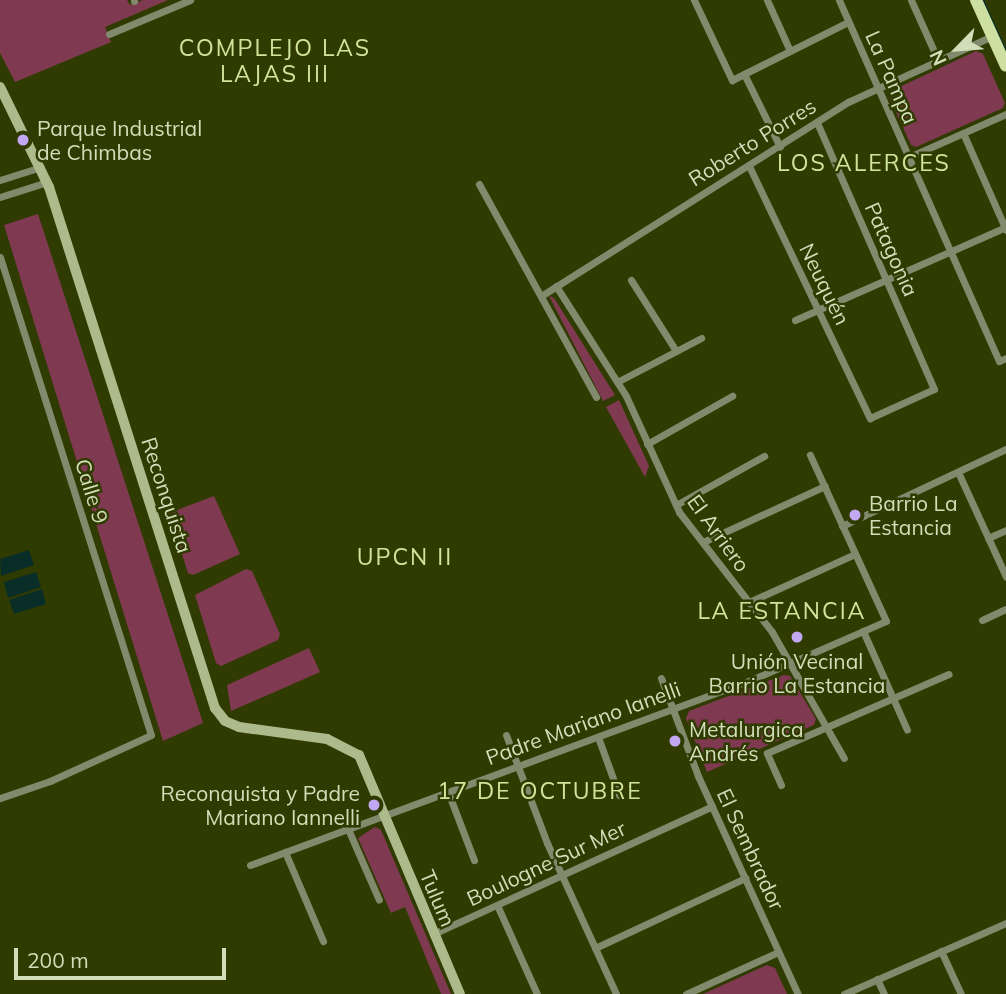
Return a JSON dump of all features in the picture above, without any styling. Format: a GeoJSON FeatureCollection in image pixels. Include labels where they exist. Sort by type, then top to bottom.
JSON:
{"type":"FeatureCollection","features":[{"type":"Feature","properties":{"kind":"main road"},"geometry":{"type":"LineString","coordinates":[[976,0],[1006,66]]}},
{"type":"Feature","properties":{"kind":"street"},"geometry":{"type":"LineString","coordinates":[[109,34],[190,0]]}},
{"type":"Feature","properties":{"kind":"street"},"geometry":{"type":"LineString","coordinates":[[694,0],[732,80],[848,22]]}},
{"type":"Feature","properties":{"kind":"street"},"geometry":{"type":"LineString","coordinates":[[767,0],[790,51]]}},
{"type":"Feature","properties":{"kind":"street","name":"La Pampa"},"geometry":{"type":"LineString","coordinates":[[839,0],[950,251],[1003,359]]}},
{"type":"Feature","properties":{"kind":"street"},"geometry":{"type":"LineString","coordinates":[[911,0],[938,61]]}},
{"type":"Feature","properties":{"kind":"street","name":"Roberto Porres"},"geometry":{"type":"LineString","coordinates":[[541,296],[817,123],[878,88],[992,36]]}},
{"type":"Feature","properties":{"kind":"street"},"geometry":{"type":"LineString","coordinates":[[744,74],[780,147]]}},
{"type":"Feature","properties":{"kind":"street","name":"Reconquista"},"geometry":{"type":"LineString","coordinates":[[0,87],[47,182],[215,708],[225,721],[239,727],[317,737],[351,747],[365,764],[384,816]]}},
{"type":"Feature","properties":{"kind":"street"},"geometry":{"type":"LineString","coordinates":[[909,157],[1006,114]]}},
{"type":"Feature","properties":{"kind":"street","name":"Patagonia"},"geometry":{"type":"LineString","coordinates":[[817,123],[934,390],[870,418]]}},
{"type":"Feature","properties":{"kind":"street"},"geometry":{"type":"LineString","coordinates":[[795,320],[1006,228],[963,133]]}},
{"type":"Feature","properties":{"kind":"street","name":"Neuquén"},"geometry":{"type":"LineString","coordinates":[[749,166],[870,418]]}},
{"type":"Feature","properties":{"kind":"street"},"geometry":{"type":"LineString","coordinates":[[0,180],[41,167]]}},
{"type":"Feature","properties":{"kind":"street"},"geometry":{"type":"LineString","coordinates":[[1,194],[47,182]]}},
{"type":"Feature","properties":{"kind":"street"},"geometry":{"type":"LineString","coordinates":[[479,184],[596,397]]}},
{"type":"Feature","properties":{"kind":"street","name":"Calle 9"},"geometry":{"type":"LineString","coordinates":[[0,257],[151,736],[50,781],[0,798]]}},
{"type":"Feature","properties":{"kind":"street"},"geometry":{"type":"LineString","coordinates":[[631,280],[676,351]]}},
{"type":"Feature","properties":{"kind":"street","name":"El Arriero"},"geometry":{"type":"LineString","coordinates":[[556,286],[617,382],[676,505],[791,663],[829,726],[844,758]]}},
{"type":"Feature","properties":{"kind":"street"},"geometry":{"type":"LineString","coordinates":[[617,382],[701,338]]}},
{"type":"Feature","properties":{"kind":"street"},"geometry":{"type":"LineString","coordinates":[[648,443],[732,396]]}},
{"type":"Feature","properties":{"kind":"street"},"geometry":{"type":"LineString","coordinates":[[842,526],[1006,449]]}},
{"type":"Feature","properties":{"kind":"street"},"geometry":{"type":"LineString","coordinates":[[749,602],[855,554],[810,455]]}},
{"type":"Feature","properties":{"kind":"street"},"geometry":{"type":"LineString","coordinates":[[676,505],[764,456]]}},
{"type":"Feature","properties":{"kind":"street"},"geometry":{"type":"LineString","coordinates":[[958,472],[1006,577]]}},
{"type":"Feature","properties":{"kind":"street"},"geometry":{"type":"LineString","coordinates":[[702,542],[825,486]]}},
{"type":"Feature","properties":{"kind":"street"},"geometry":{"type":"LineString","coordinates":[[988,538],[1006,530]]}},
{"type":"Feature","properties":{"kind":"street","name":"Padre Mariano Ianelli"},"geometry":{"type":"LineString","coordinates":[[250,865],[673,709],[791,663],[886,621],[855,554]]}},
{"type":"Feature","properties":{"kind":"street"},"geometry":{"type":"LineString","coordinates":[[982,620],[1006,609]]}},
{"type":"Feature","properties":{"kind":"street"},"geometry":{"type":"LineString","coordinates":[[863,631],[907,730]]}},
{"type":"Feature","properties":{"kind":"street"},"geometry":{"type":"LineString","coordinates":[[781,785],[767,753],[949,674]]}},
{"type":"Feature","properties":{"kind":"street","name":"El Sembrador"},"geometry":{"type":"LineString","coordinates":[[661,678],[712,806],[798,994]]}},
{"type":"Feature","properties":{"kind":"street"},"geometry":{"type":"LineString","coordinates":[[506,735],[561,875],[615,994]]}},
{"type":"Feature","properties":{"kind":"street"},"geometry":{"type":"LineString","coordinates":[[598,737],[619,795]]}},
{"type":"Feature","properties":{"kind":"street"},"geometry":{"type":"LineString","coordinates":[[449,792],[474,860]]}},
{"type":"Feature","properties":{"kind":"street","name":"Boulogne Sur Mer"},"geometry":{"type":"LineString","coordinates":[[433,934],[712,806]]}},
{"type":"Feature","properties":{"kind":"street","name":"Tulum"},"geometry":{"type":"LineString","coordinates":[[384,816],[460,994]]}},
{"type":"Feature","properties":{"kind":"street"},"geometry":{"type":"LineString","coordinates":[[348,829],[379,900]]}},
{"type":"Feature","properties":{"kind":"street"},"geometry":{"type":"LineString","coordinates":[[285,852],[323,942]]}},
{"type":"Feature","properties":{"kind":"street"},"geometry":{"type":"LineString","coordinates":[[595,948],[745,878]]}},
{"type":"Feature","properties":{"kind":"street"},"geometry":{"type":"LineString","coordinates":[[497,905],[537,994]]}},
{"type":"Feature","properties":{"kind":"street"},"geometry":{"type":"LineString","coordinates":[[844,994],[1005,926]]}},
{"type":"Feature","properties":{"kind":"street"},"geometry":{"type":"LineString","coordinates":[[686,994],[778,951]]}},
{"type":"Feature","properties":{"kind":"street"},"geometry":{"type":"LineString","coordinates":[[941,951],[961,994]]}},
{"type":"Feature","properties":{"kind":"street"},"geometry":{"type":"LineString","coordinates":[[877,979],[884,994]]}},
{"type":"Feature","properties":{"kind":"shaded area"},"geometry":{"type":"Polygon","coordinates":[[[0,0],[127,0],[130,5],[143,0],[168,0],[105,27],[111,42],[15,82],[0,53],[0,0]]]}},
{"type":"Feature","properties":{"kind":"shaded area"},"geometry":{"type":"Polygon","coordinates":[[[976,51],[983,54],[1005,103],[1003,108],[916,147],[911,145],[889,97],[891,91],[976,51]]]}},
{"type":"Feature","properties":{"kind":"shaded area"},"geometry":{"type":"Polygon","coordinates":[[[38,214],[203,723],[163,741],[4,225],[38,214]]]}},
{"type":"Feature","properties":{"kind":"shaded area"},"geometry":{"type":"Polygon","coordinates":[[[549,296],[554,298],[615,395],[603,401],[549,296]]]}},
{"type":"Feature","properties":{"kind":"shaded area"},"geometry":{"type":"Polygon","coordinates":[[[619,400],[649,466],[645,477],[606,407],[619,400]]]}},
{"type":"Feature","properties":{"kind":"shaded area"},"geometry":{"type":"Polygon","coordinates":[[[214,496],[240,554],[193,575],[188,573],[169,513],[214,496]]]}},
{"type":"Feature","properties":{"kind":"shaded area"},"geometry":{"type":"Polygon","coordinates":[[[246,569],[252,571],[280,634],[278,640],[221,666],[216,663],[195,595],[246,569]]]}},
{"type":"Feature","properties":{"kind":"shaded area"},"geometry":{"type":"Polygon","coordinates":[[[309,648],[320,672],[231,711],[227,685],[309,648]]]}},
{"type":"Feature","properties":{"kind":"shaded area"},"geometry":{"type":"Polygon","coordinates":[[[784,675],[790,676],[816,719],[814,725],[707,772],[686,718],[689,711],[784,675]]]}},
{"type":"Feature","properties":{"kind":"shaded area"},"geometry":{"type":"Polygon","coordinates":[[[375,827],[381,830],[451,994],[441,994],[405,907],[391,913],[358,838],[375,827]]]}},
{"type":"Feature","properties":{"kind":"shaded area"},"geometry":{"type":"Polygon","coordinates":[[[767,965],[775,968],[787,994],[703,994],[767,965]]]}},
{"type":"Feature","properties":{"kind":"water"},"geometry":{"type":"Polygon","coordinates":[[[29,550],[34,565],[1,576],[0,559],[29,550]]]}},
{"type":"Feature","properties":{"kind":"water"},"geometry":{"type":"Polygon","coordinates":[[[36,572],[41,587],[8,598],[4,582],[36,572]]]}},
{"type":"Feature","properties":{"kind":"water"},"geometry":{"type":"Polygon","coordinates":[[[42,589],[46,604],[14,614],[9,600],[42,589]]]}},
{"type":"Feature","properties":{"kind":"waterway"},"geometry":{"type":"LineString","coordinates":[[983,0],[1006,51]]}},
{"type":"Feature","properties":{"kind":"place","name":"Parque Industrial de Chimbas"},"geometry":{"type":"Point","coordinates":[23,140]}},
{"type":"Feature","properties":{"kind":"place","name":"Barrio La Estancia"},"geometry":{"type":"Point","coordinates":[855,515]}},
{"type":"Feature","properties":{"kind":"place","name":"Unión Vecinal Barrio La Estancia"},"geometry":{"type":"Point","coordinates":[797,637]}},
{"type":"Feature","properties":{"kind":"place","name":"Metalurgica Andrés"},"geometry":{"type":"Point","coordinates":[675,741]}},
{"type":"Feature","properties":{"kind":"place","name":"Reconquista y Padre Mariano Iannelli"},"geometry":{"type":"Point","coordinates":[374,805]}},
{"type":"Feature","properties":{"kind":"district","name":"COMPLEJO LAS LAJAS III"},"geometry":{"type":"Point","coordinates":[275,61]}},
{"type":"Feature","properties":{"kind":"district","name":"LOS ALERCES"},"geometry":{"type":"Point","coordinates":[864,163]}},
{"type":"Feature","properties":{"kind":"district","name":"UPCN II"},"geometry":{"type":"Point","coordinates":[405,557]}},
{"type":"Feature","properties":{"kind":"district","name":"LA ESTANCIA"},"geometry":{"type":"Point","coordinates":[782,611]}},
{"type":"Feature","properties":{"kind":"district","name":"17 DE OCTUBRE"},"geometry":{"type":"Point","coordinates":[540,791]}}]}
